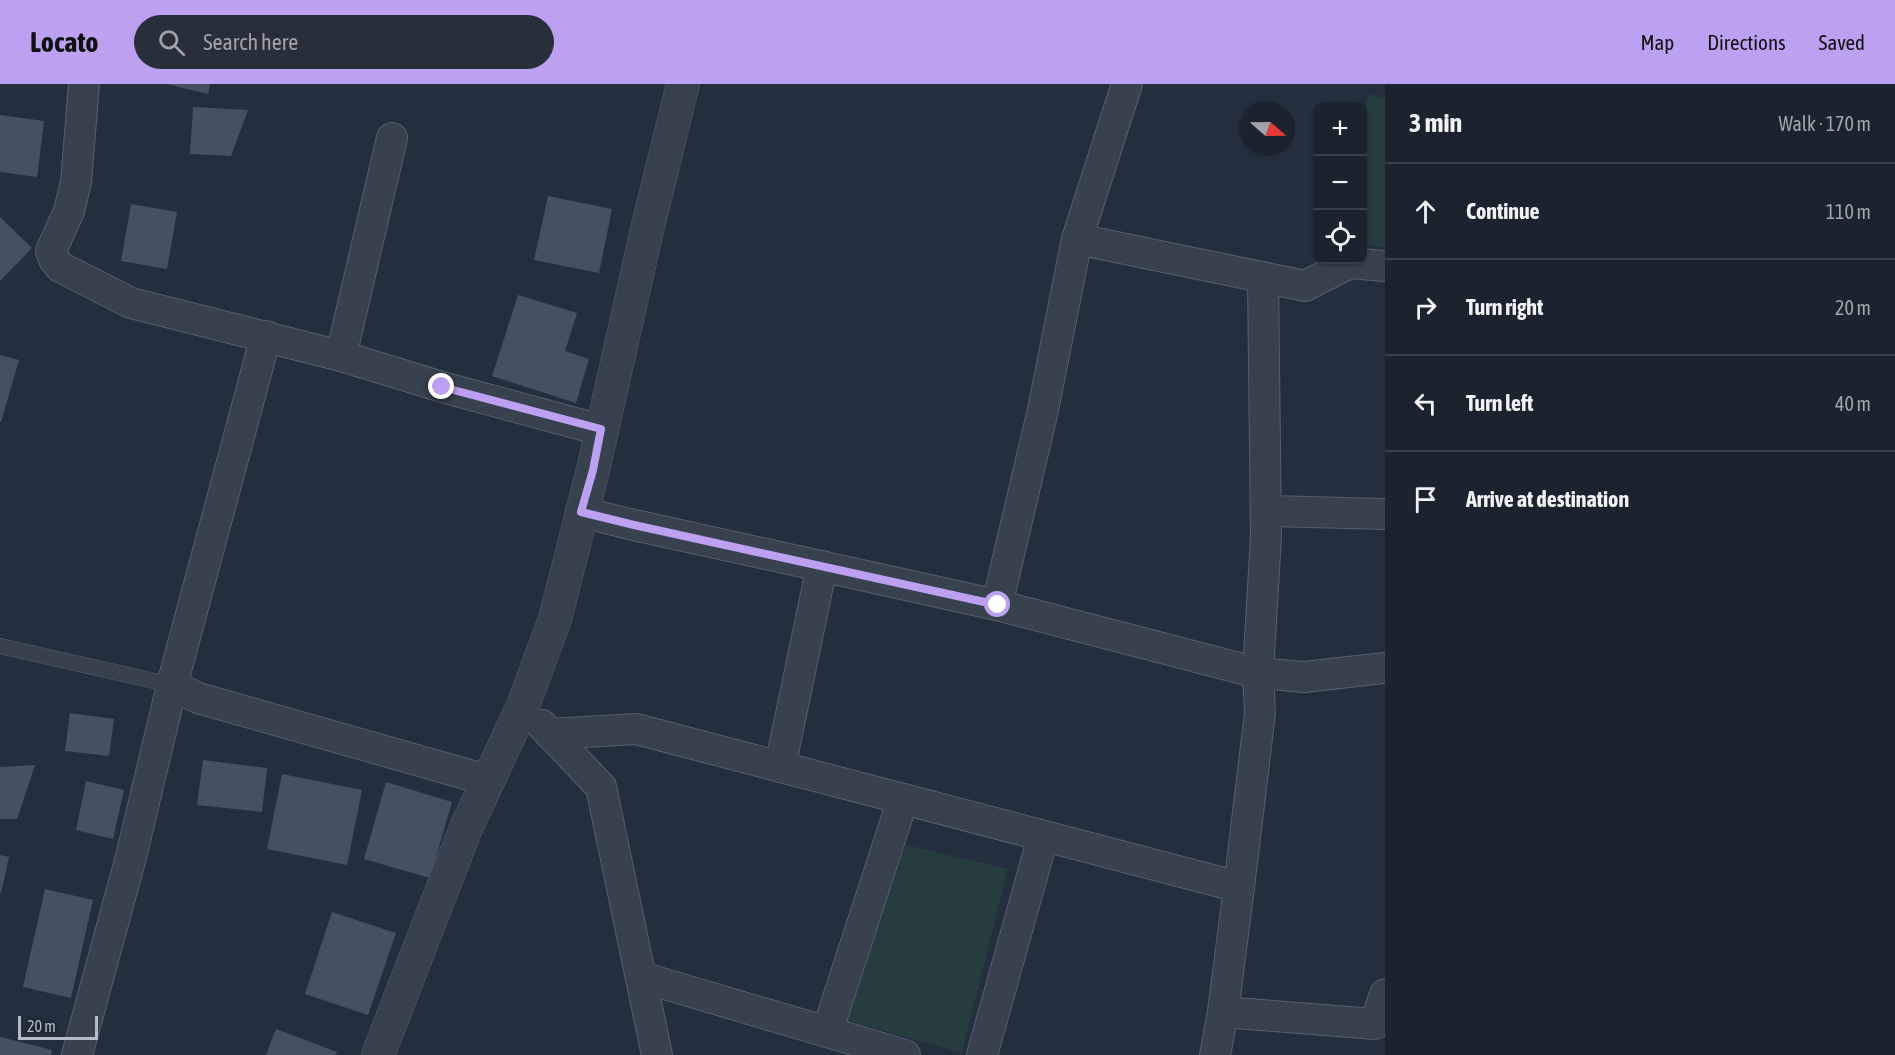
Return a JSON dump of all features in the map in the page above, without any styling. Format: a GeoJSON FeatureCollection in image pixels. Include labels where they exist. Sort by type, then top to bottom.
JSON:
{"type":"FeatureCollection","features":[{"type":"Feature","properties":{"kind":"street"},"geometry":{"type":"LineString","coordinates":[[84,84],[76,182],[69,211],[51,251],[60,267],[131,303],[341,356],[442,387],[601,429]]}},
{"type":"Feature","properties":{"kind":"street"},"geometry":{"type":"LineString","coordinates":[[378,1055],[465,828],[523,706],[555,619],[593,470],[647,230],[683,84]]}},
{"type":"Feature","properties":{"kind":"street"},"geometry":{"type":"LineString","coordinates":[[998,605],[1043,410],[1077,238],[1127,84]]}},
{"type":"Feature","properties":{"kind":"street"},"geometry":{"type":"LineString","coordinates":[[341,356],[393,138]]}},
{"type":"Feature","properties":{"kind":"street"},"geometry":{"type":"LineString","coordinates":[[1077,238],[1305,286],[1350,263],[1385,266]]}},
{"type":"Feature","properties":{"kind":"street"},"geometry":{"type":"LineString","coordinates":[[1215,1055],[1239,887],[1260,713],[1258,673],[1266,536],[1263,277]]}},
{"type":"Feature","properties":{"kind":"street"},"geometry":{"type":"LineString","coordinates":[[77,1055],[131,857],[172,685],[266,336]]}},
{"type":"Feature","properties":{"kind":"street"},"geometry":{"type":"LineString","coordinates":[[1266,511],[1385,514]]}},
{"type":"Feature","properties":{"kind":"street"},"geometry":{"type":"LineString","coordinates":[[581,512],[998,605],[1258,673],[1304,677],[1385,668]]}},
{"type":"Feature","properties":{"kind":"street"},"geometry":{"type":"LineString","coordinates":[[780,767],[822,566]]}},
{"type":"Feature","properties":{"kind":"street"},"geometry":{"type":"LineString","coordinates":[[172,685],[198,698],[487,780]]}},
{"type":"Feature","properties":{"kind":"street"},"geometry":{"type":"LineString","coordinates":[[523,706],[601,787],[657,1055]]}},
{"type":"Feature","properties":{"kind":"street"},"geometry":{"type":"LineString","coordinates":[[550,734],[636,729],[1239,887]]}},
{"type":"Feature","properties":{"kind":"street"},"geometry":{"type":"LineString","coordinates":[[828,1032],[903,800]]}},
{"type":"Feature","properties":{"kind":"street"},"geometry":{"type":"LineString","coordinates":[[982,1055],[1044,837]]}},
{"type":"Feature","properties":{"kind":"street"},"geometry":{"type":"LineString","coordinates":[[641,977],[905,1055]]}},
{"type":"Feature","properties":{"kind":"street"},"geometry":{"type":"LineString","coordinates":[[1222,1012],[1380,1025],[1385,994]]}},
{"type":"Feature","properties":{"kind":"lane"},"geometry":{"type":"LineString","coordinates":[[0,646],[172,685]]}},
{"type":"Feature","properties":{"kind":"green space"},"geometry":{"type":"Polygon","coordinates":[[[1368,94],[1385,98],[1385,247],[1367,245],[1368,94]]]}},
{"type":"Feature","properties":{"kind":"green space"},"geometry":{"type":"Polygon","coordinates":[[[906,845],[1008,869],[962,1053],[845,1020],[906,845]]]}},
{"type":"Feature","properties":{"kind":"building"},"geometry":{"type":"Polygon","coordinates":[[[167,84],[210,84],[208,94],[167,84]]]}},
{"type":"Feature","properties":{"kind":"building"},"geometry":{"type":"Polygon","coordinates":[[[193,107],[248,110],[231,156],[190,154],[193,107]]]}},
{"type":"Feature","properties":{"kind":"building"},"geometry":{"type":"Polygon","coordinates":[[[0,115],[44,121],[37,177],[0,172],[0,115]]]}},
{"type":"Feature","properties":{"kind":"building"},"geometry":{"type":"Polygon","coordinates":[[[548,196],[612,209],[599,273],[534,260],[548,196]]]}},
{"type":"Feature","properties":{"kind":"building"},"geometry":{"type":"Polygon","coordinates":[[[131,204],[177,212],[167,269],[121,261],[131,204]]]}},
{"type":"Feature","properties":{"kind":"building"},"geometry":{"type":"Polygon","coordinates":[[[0,217],[32,248],[0,281],[0,217]]]}},
{"type":"Feature","properties":{"kind":"building"},"geometry":{"type":"Polygon","coordinates":[[[518,295],[577,313],[565,351],[589,359],[576,403],[492,376],[518,295]]]}},
{"type":"Feature","properties":{"kind":"building"},"geometry":{"type":"Polygon","coordinates":[[[0,355],[19,360],[1,422],[0,422],[0,355]]]}},
{"type":"Feature","properties":{"kind":"building"},"geometry":{"type":"Polygon","coordinates":[[[70,713],[114,719],[109,756],[65,751],[70,713]]]}},
{"type":"Feature","properties":{"kind":"building"},"geometry":{"type":"Polygon","coordinates":[[[203,760],[267,768],[262,812],[197,805],[203,760]]]}},
{"type":"Feature","properties":{"kind":"building"},"geometry":{"type":"Polygon","coordinates":[[[35,765],[17,819],[0,819],[0,767],[35,765]]]}},
{"type":"Feature","properties":{"kind":"building"},"geometry":{"type":"Polygon","coordinates":[[[282,774],[362,790],[347,865],[267,849],[282,774]]]}},
{"type":"Feature","properties":{"kind":"building"},"geometry":{"type":"Polygon","coordinates":[[[86,781],[124,790],[113,839],[76,830],[86,781]]]}},
{"type":"Feature","properties":{"kind":"building"},"geometry":{"type":"Polygon","coordinates":[[[386,782],[452,802],[430,878],[364,859],[386,782]]]}},
{"type":"Feature","properties":{"kind":"building"},"geometry":{"type":"Polygon","coordinates":[[[0,855],[9,857],[1,893],[0,893],[0,855]]]}},
{"type":"Feature","properties":{"kind":"building"},"geometry":{"type":"Polygon","coordinates":[[[45,889],[93,900],[71,998],[23,987],[45,889]]]}},
{"type":"Feature","properties":{"kind":"building"},"geometry":{"type":"Polygon","coordinates":[[[332,912],[396,933],[368,1015],[305,994],[332,912]]]}},
{"type":"Feature","properties":{"kind":"building"},"geometry":{"type":"Polygon","coordinates":[[[276,1029],[337,1052],[336,1055],[266,1055],[276,1029]]]}},
{"type":"Feature","properties":{"kind":"building"},"geometry":{"type":"Polygon","coordinates":[[[0,1037],[52,1050],[51,1055],[0,1055],[0,1037]]]}},
{"type":"Feature","properties":{"kind":"route"},"geometry":{"type":"LineString","coordinates":[[442,387],[601,429],[593,470],[581,512],[998,605]]}}]}
